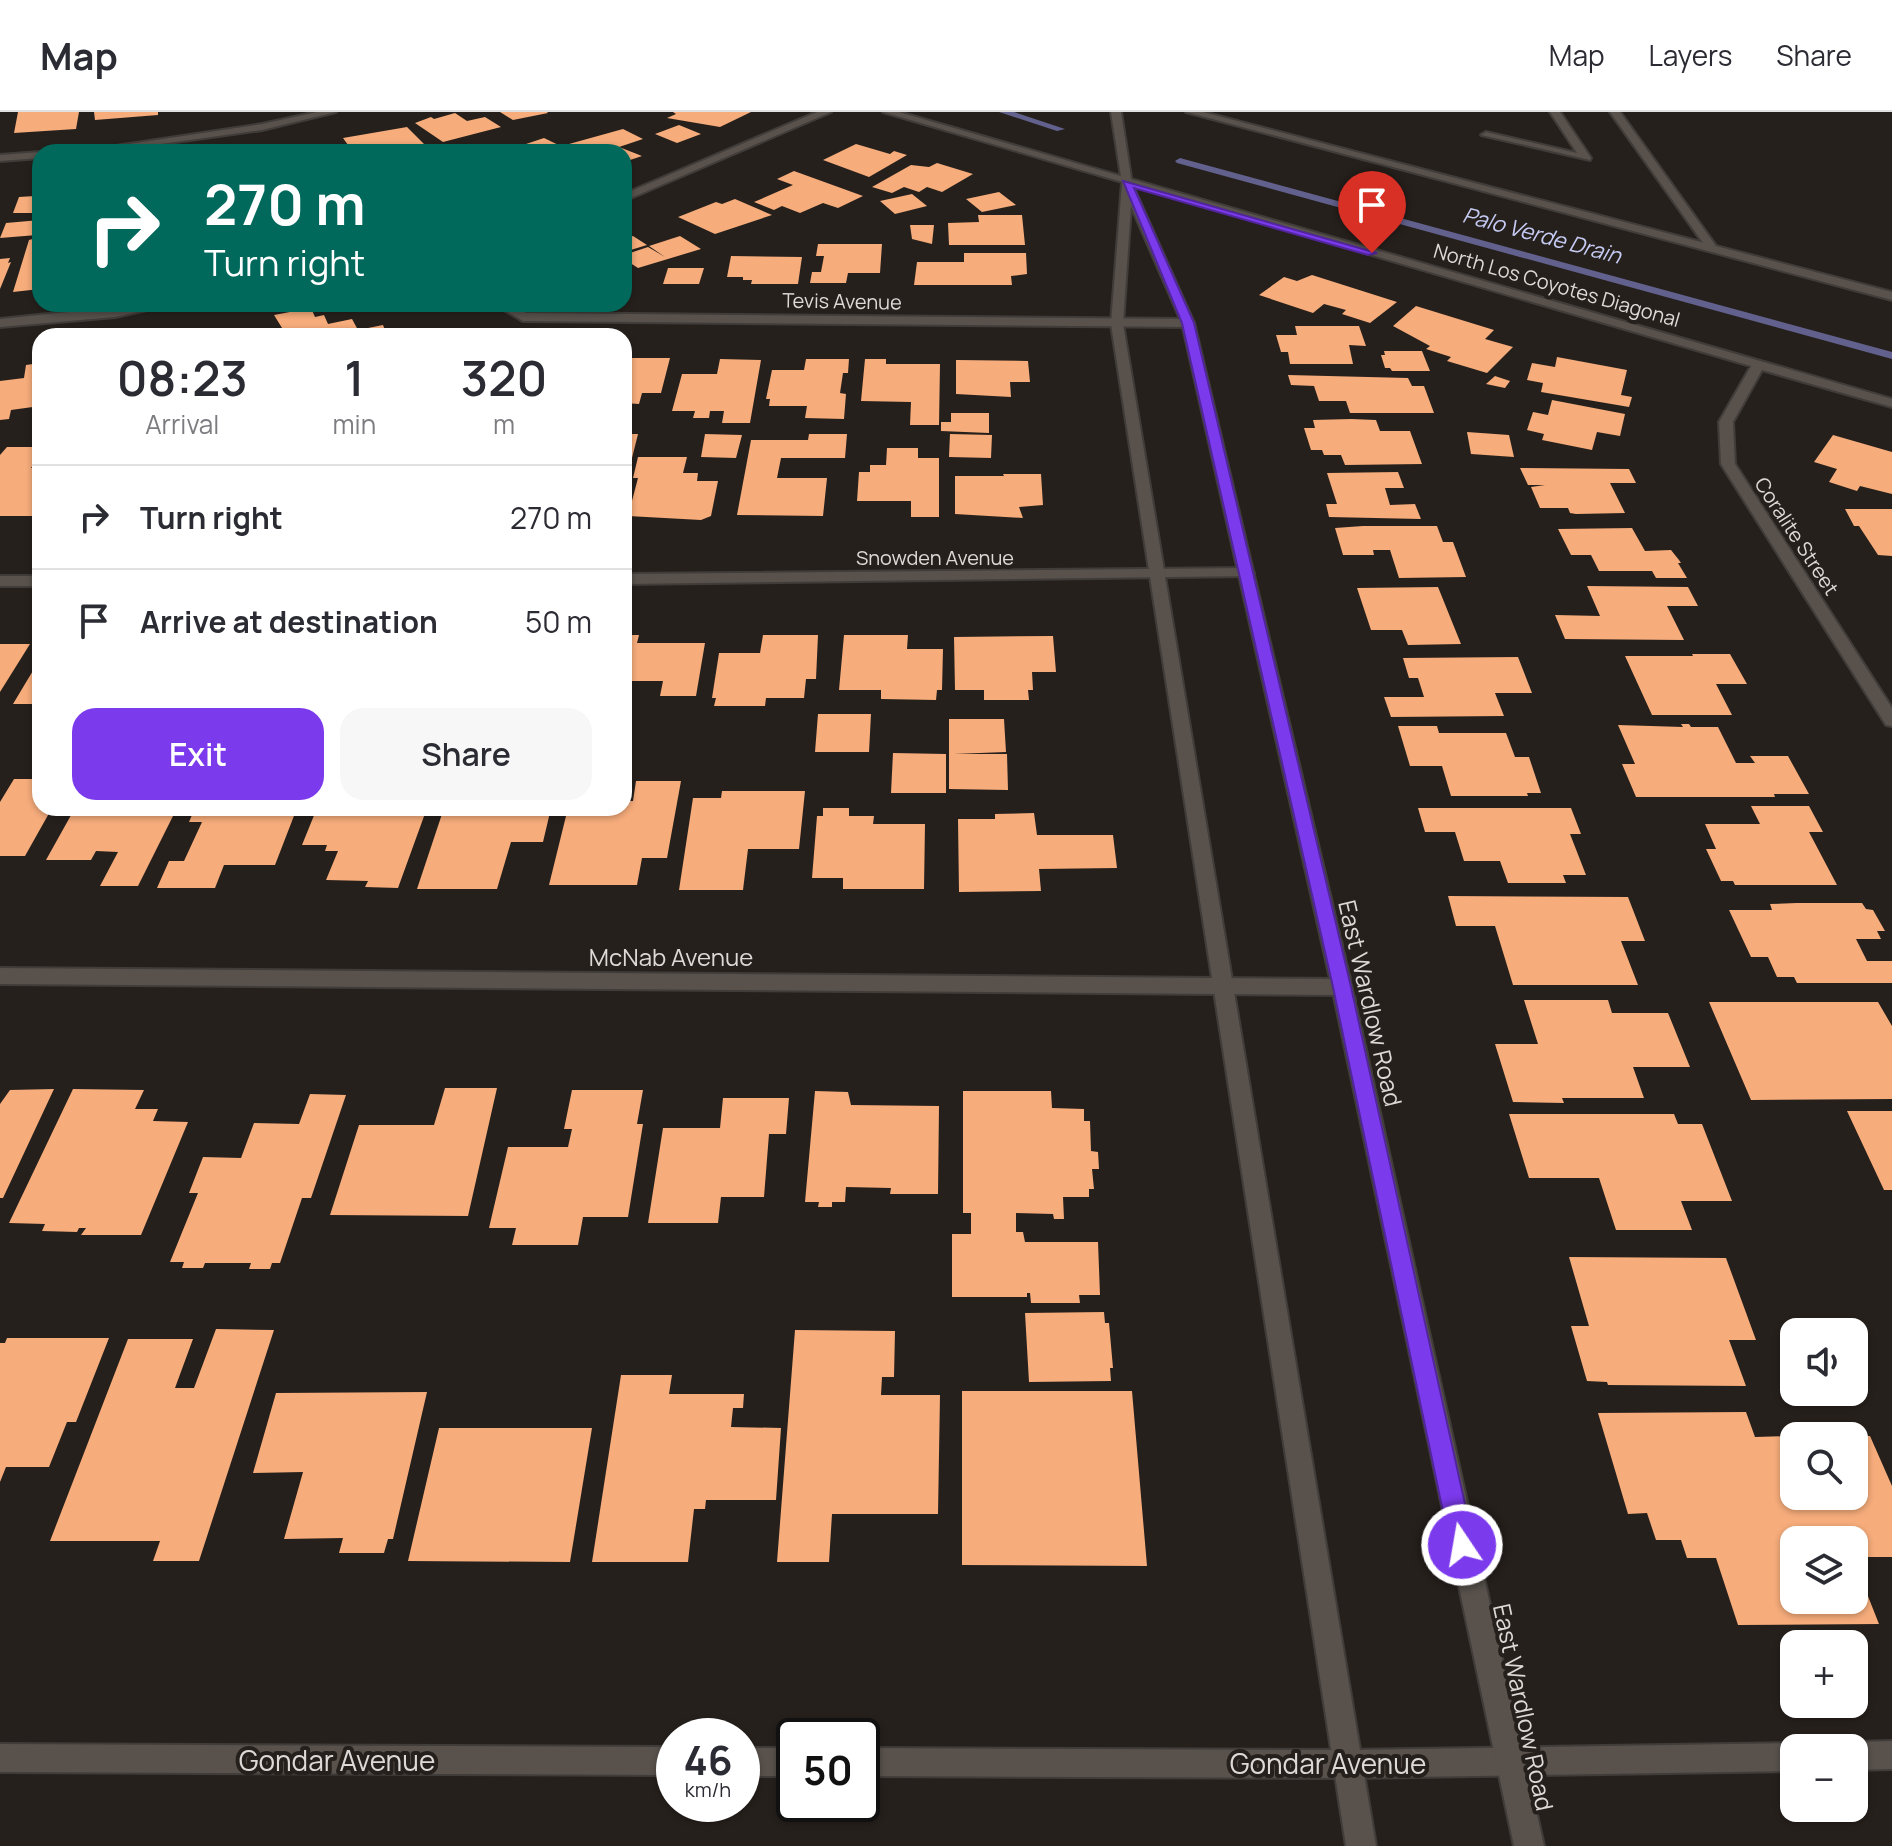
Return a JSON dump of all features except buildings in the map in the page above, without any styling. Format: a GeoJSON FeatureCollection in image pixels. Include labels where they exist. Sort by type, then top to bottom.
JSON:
{"type":"FeatureCollection","features":[{"type":"Feature","properties":{"kind":"street"},"geometry":{"type":"LineString","coordinates":[[139,144],[262,127],[331,112]]}},
{"type":"Feature","properties":{"kind":"street"},"geometry":{"type":"LineString","coordinates":[[632,195],[826,112]]}},
{"type":"Feature","properties":{"kind":"street","name":"North Los Coyotes Diagonal"},"geometry":{"type":"LineString","coordinates":[[888,112],[1892,403]]}},
{"type":"Feature","properties":{"kind":"street","name":"East Wardlow Road"},"geometry":{"type":"LineString","coordinates":[[1116,112],[1127,183],[1117,324],[1361,1846]]}},
{"type":"Feature","properties":{"kind":"street"},"geometry":{"type":"LineString","coordinates":[[1191,112],[1892,296]]}},
{"type":"Feature","properties":{"kind":"street"},"geometry":{"type":"LineString","coordinates":[[1486,135],[1586,158],[1555,112]]}},
{"type":"Feature","properties":{"kind":"street"},"geometry":{"type":"LineString","coordinates":[[1615,112],[1712,248]]}},
{"type":"Feature","properties":{"kind":"street"},"geometry":{"type":"LineString","coordinates":[[0,158],[32,156]]}},
{"type":"Feature","properties":{"kind":"street","name":"East Wardlow Road"},"geometry":{"type":"LineString","coordinates":[[1127,183],[1188,323],[1342,987],[1529,1846]]}},
{"type":"Feature","properties":{"kind":"street"},"geometry":{"type":"LineString","coordinates":[[0,323],[121,312]]}},
{"type":"Feature","properties":{"kind":"street","name":"Tevis Avenue"},"geometry":{"type":"LineString","coordinates":[[514,312],[523,317],[1188,323]]}},
{"type":"Feature","properties":{"kind":"street","name":"Coralite Street"},"geometry":{"type":"LineString","coordinates":[[1759,364],[1726,422],[1728,464],[1892,721]]}},
{"type":"Feature","properties":{"kind":"street","name":"Snowden Avenue"},"geometry":{"type":"LineString","coordinates":[[632,579],[1246,573]]}},
{"type":"Feature","properties":{"kind":"street"},"geometry":{"type":"LineString","coordinates":[[0,581],[32,581]]}},
{"type":"Feature","properties":{"kind":"street","name":"McNab Avenue"},"geometry":{"type":"LineString","coordinates":[[0,976],[1342,987]]}},
{"type":"Feature","properties":{"kind":"street"},"geometry":{"type":"LineString","coordinates":[[1868,1756],[1892,1755]]}},
{"type":"Feature","properties":{"kind":"street","name":"Gondar Avenue"},"geometry":{"type":"LineString","coordinates":[[880,1762],[1348,1764],[1780,1757]]}},
{"type":"Feature","properties":{"kind":"street","name":"Gondar Avenue"},"geometry":{"type":"LineString","coordinates":[[0,1758],[656,1761]]}},
{"type":"Feature","properties":{"kind":"waterway","name":"Palo Verde Drain"},"geometry":{"type":"LineString","coordinates":[[1004,112],[1060,129]]}},
{"type":"Feature","properties":{"kind":"waterway","name":"Palo Verde Drain"},"geometry":{"type":"LineString","coordinates":[[1180,161],[1892,356]]}},
{"type":"Feature","properties":{"kind":"route"},"geometry":{"type":"LineString","coordinates":[[1372,253],[1127,183],[1188,323],[1342,987],[1462,1545]]}}]}
